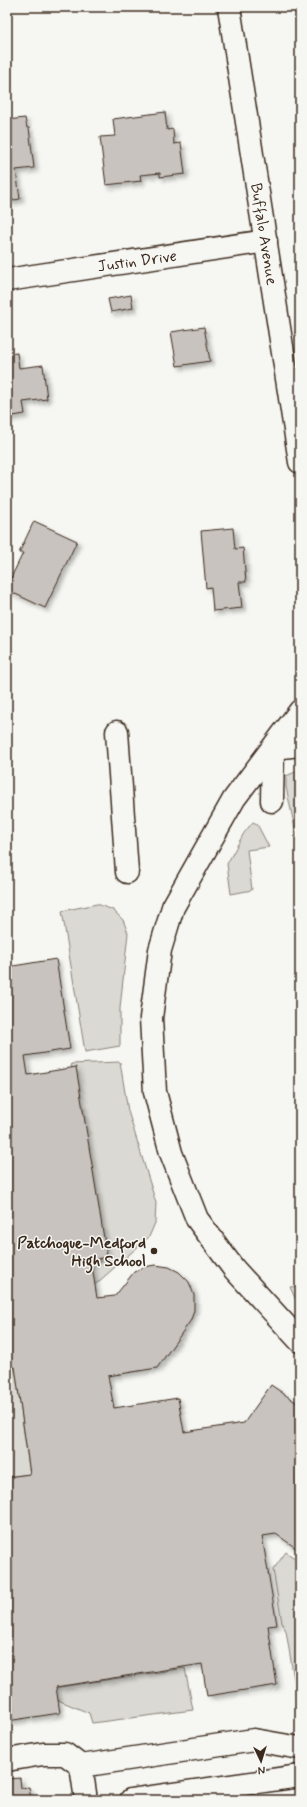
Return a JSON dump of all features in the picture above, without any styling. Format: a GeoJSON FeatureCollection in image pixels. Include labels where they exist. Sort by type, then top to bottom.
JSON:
{"type":"FeatureCollection","features":[{"type":"Feature","properties":{"kind":"street","name":"Buffalo Avenue"},"geometry":{"type":"LineString","coordinates":[[229,7],[300,462]]}},
{"type":"Feature","properties":{"kind":"street","name":"Justin Drive"},"geometry":{"type":"LineString","coordinates":[[7,280],[266,241]]}},
{"type":"Feature","properties":{"kind":"street"},"geometry":{"type":"LineString","coordinates":[[300,711],[234,799],[173,907],[160,950],[151,1018],[155,1092],[171,1152],[197,1219],[234,1269],[300,1341]]}},
{"type":"Feature","properties":{"kind":"street"},"geometry":{"type":"LineString","coordinates":[[117,732],[128,872]]}},
{"type":"Feature","properties":{"kind":"street"},"geometry":{"type":"LineString","coordinates":[[272,748],[300,745]]}},
{"type":"Feature","properties":{"kind":"street"},"geometry":{"type":"LineString","coordinates":[[272,748],[272,801]]}},
{"type":"Feature","properties":{"kind":"street"},"geometry":{"type":"LineString","coordinates":[[81,1766],[254,1740],[300,1748]]}},
{"type":"Feature","properties":{"kind":"street"},"geometry":{"type":"LineString","coordinates":[[7,1760],[42,1754],[65,1754],[81,1766],[86,1800]]}},
{"type":"Feature","properties":{"kind":"street"},"geometry":{"type":"LineString","coordinates":[[131,1800],[300,1776]]}},
{"type":"Feature","properties":{"kind":"shaded area"},"geometry":{"type":"Polygon","coordinates":[[[300,770],[300,852],[286,787],[286,776],[300,770]]]}},
{"type":"Feature","properties":{"kind":"shaded area"},"geometry":{"type":"Polygon","coordinates":[[[253,822],[257,824],[269,847],[247,850],[252,890],[231,894],[227,864],[244,833],[253,822]]]}},
{"type":"Feature","properties":{"kind":"shaded area"},"geometry":{"type":"Polygon","coordinates":[[[97,904],[113,910],[123,920],[128,933],[120,1008],[120,1046],[85,1052],[62,911],[97,904]]]}},
{"type":"Feature","properties":{"kind":"shaded area"},"geometry":{"type":"Polygon","coordinates":[[[120,1062],[128,1111],[156,1203],[155,1223],[149,1237],[88,1291],[85,1267],[100,1262],[71,1064],[120,1062]]]}},
{"type":"Feature","properties":{"kind":"shaded area"},"geometry":{"type":"Polygon","coordinates":[[[300,1286],[300,1309],[290,1287],[300,1286]]]}},
{"type":"Feature","properties":{"kind":"shaded area"},"geometry":{"type":"Polygon","coordinates":[[[15,1367],[30,1474],[7,1477],[7,1368],[15,1367]]]}},
{"type":"Feature","properties":{"kind":"shaded area"},"geometry":{"type":"Polygon","coordinates":[[[286,1552],[300,1562],[300,1695],[298,1695],[296,1691],[286,1631],[282,1623],[273,1570],[286,1552]]]}},
{"type":"Feature","properties":{"kind":"shaded area"},"geometry":{"type":"Polygon","coordinates":[[[185,1668],[193,1710],[92,1723],[89,1713],[53,1698],[52,1688],[185,1668]]]}},
{"type":"Feature","properties":{"kind":"building"},"geometry":{"type":"Polygon","coordinates":[[[165,112],[167,130],[173,129],[174,144],[181,143],[185,174],[160,177],[160,173],[140,175],[141,181],[106,185],[100,137],[115,136],[113,119],[165,112]]]}},
{"type":"Feature","properties":{"kind":"building"},"geometry":{"type":"Polygon","coordinates":[[[25,118],[27,128],[29,128],[34,168],[16,170],[20,199],[7,201],[7,120],[25,118]]]}},
{"type":"Feature","properties":{"kind":"building"},"geometry":{"type":"Polygon","coordinates":[[[131,295],[133,308],[111,312],[108,299],[131,295]]]}},
{"type":"Feature","properties":{"kind":"building"},"geometry":{"type":"Polygon","coordinates":[[[204,327],[210,361],[177,366],[171,332],[204,327]]]}},
{"type":"Feature","properties":{"kind":"building"},"geometry":{"type":"Polygon","coordinates":[[[17,353],[19,368],[43,365],[47,399],[23,402],[25,414],[7,417],[7,354],[17,353]]]}},
{"type":"Feature","properties":{"kind":"building"},"geometry":{"type":"Polygon","coordinates":[[[34,521],[77,541],[45,608],[7,590],[7,586],[23,553],[19,553],[34,521]]]}},
{"type":"Feature","properties":{"kind":"building"},"geometry":{"type":"Polygon","coordinates":[[[233,528],[235,549],[243,548],[246,582],[239,582],[242,608],[213,611],[211,587],[206,588],[201,531],[233,528]]]}},
{"type":"Feature","properties":{"kind":"building"},"geometry":{"type":"Polygon","coordinates":[[[56,959],[70,1049],[25,1056],[28,1075],[76,1067],[107,1257],[91,1260],[97,1298],[115,1296],[134,1272],[144,1267],[155,1265],[169,1267],[179,1272],[189,1282],[194,1295],[194,1310],[191,1320],[157,1368],[108,1376],[114,1408],[178,1398],[184,1432],[244,1423],[271,1385],[300,1405],[300,1430],[295,1437],[300,1440],[300,1551],[276,1534],[262,1536],[277,1625],[268,1626],[277,1685],[207,1696],[202,1664],[56,1687],[60,1713],[7,1721],[7,1477],[30,1474],[15,1367],[7,1368],[7,967],[56,959]]]}},
{"type":"Feature","properties":{"kind":"building"},"geometry":{"type":"Polygon","coordinates":[[[20,1778],[21,1788],[29,1787],[31,1800],[7,1800],[7,1779],[20,1778]]]}},
{"type":"Feature","properties":{"kind":"place","name":"Patchogue-Medford High School"},"geometry":{"type":"Point","coordinates":[154,1251]}}]}
